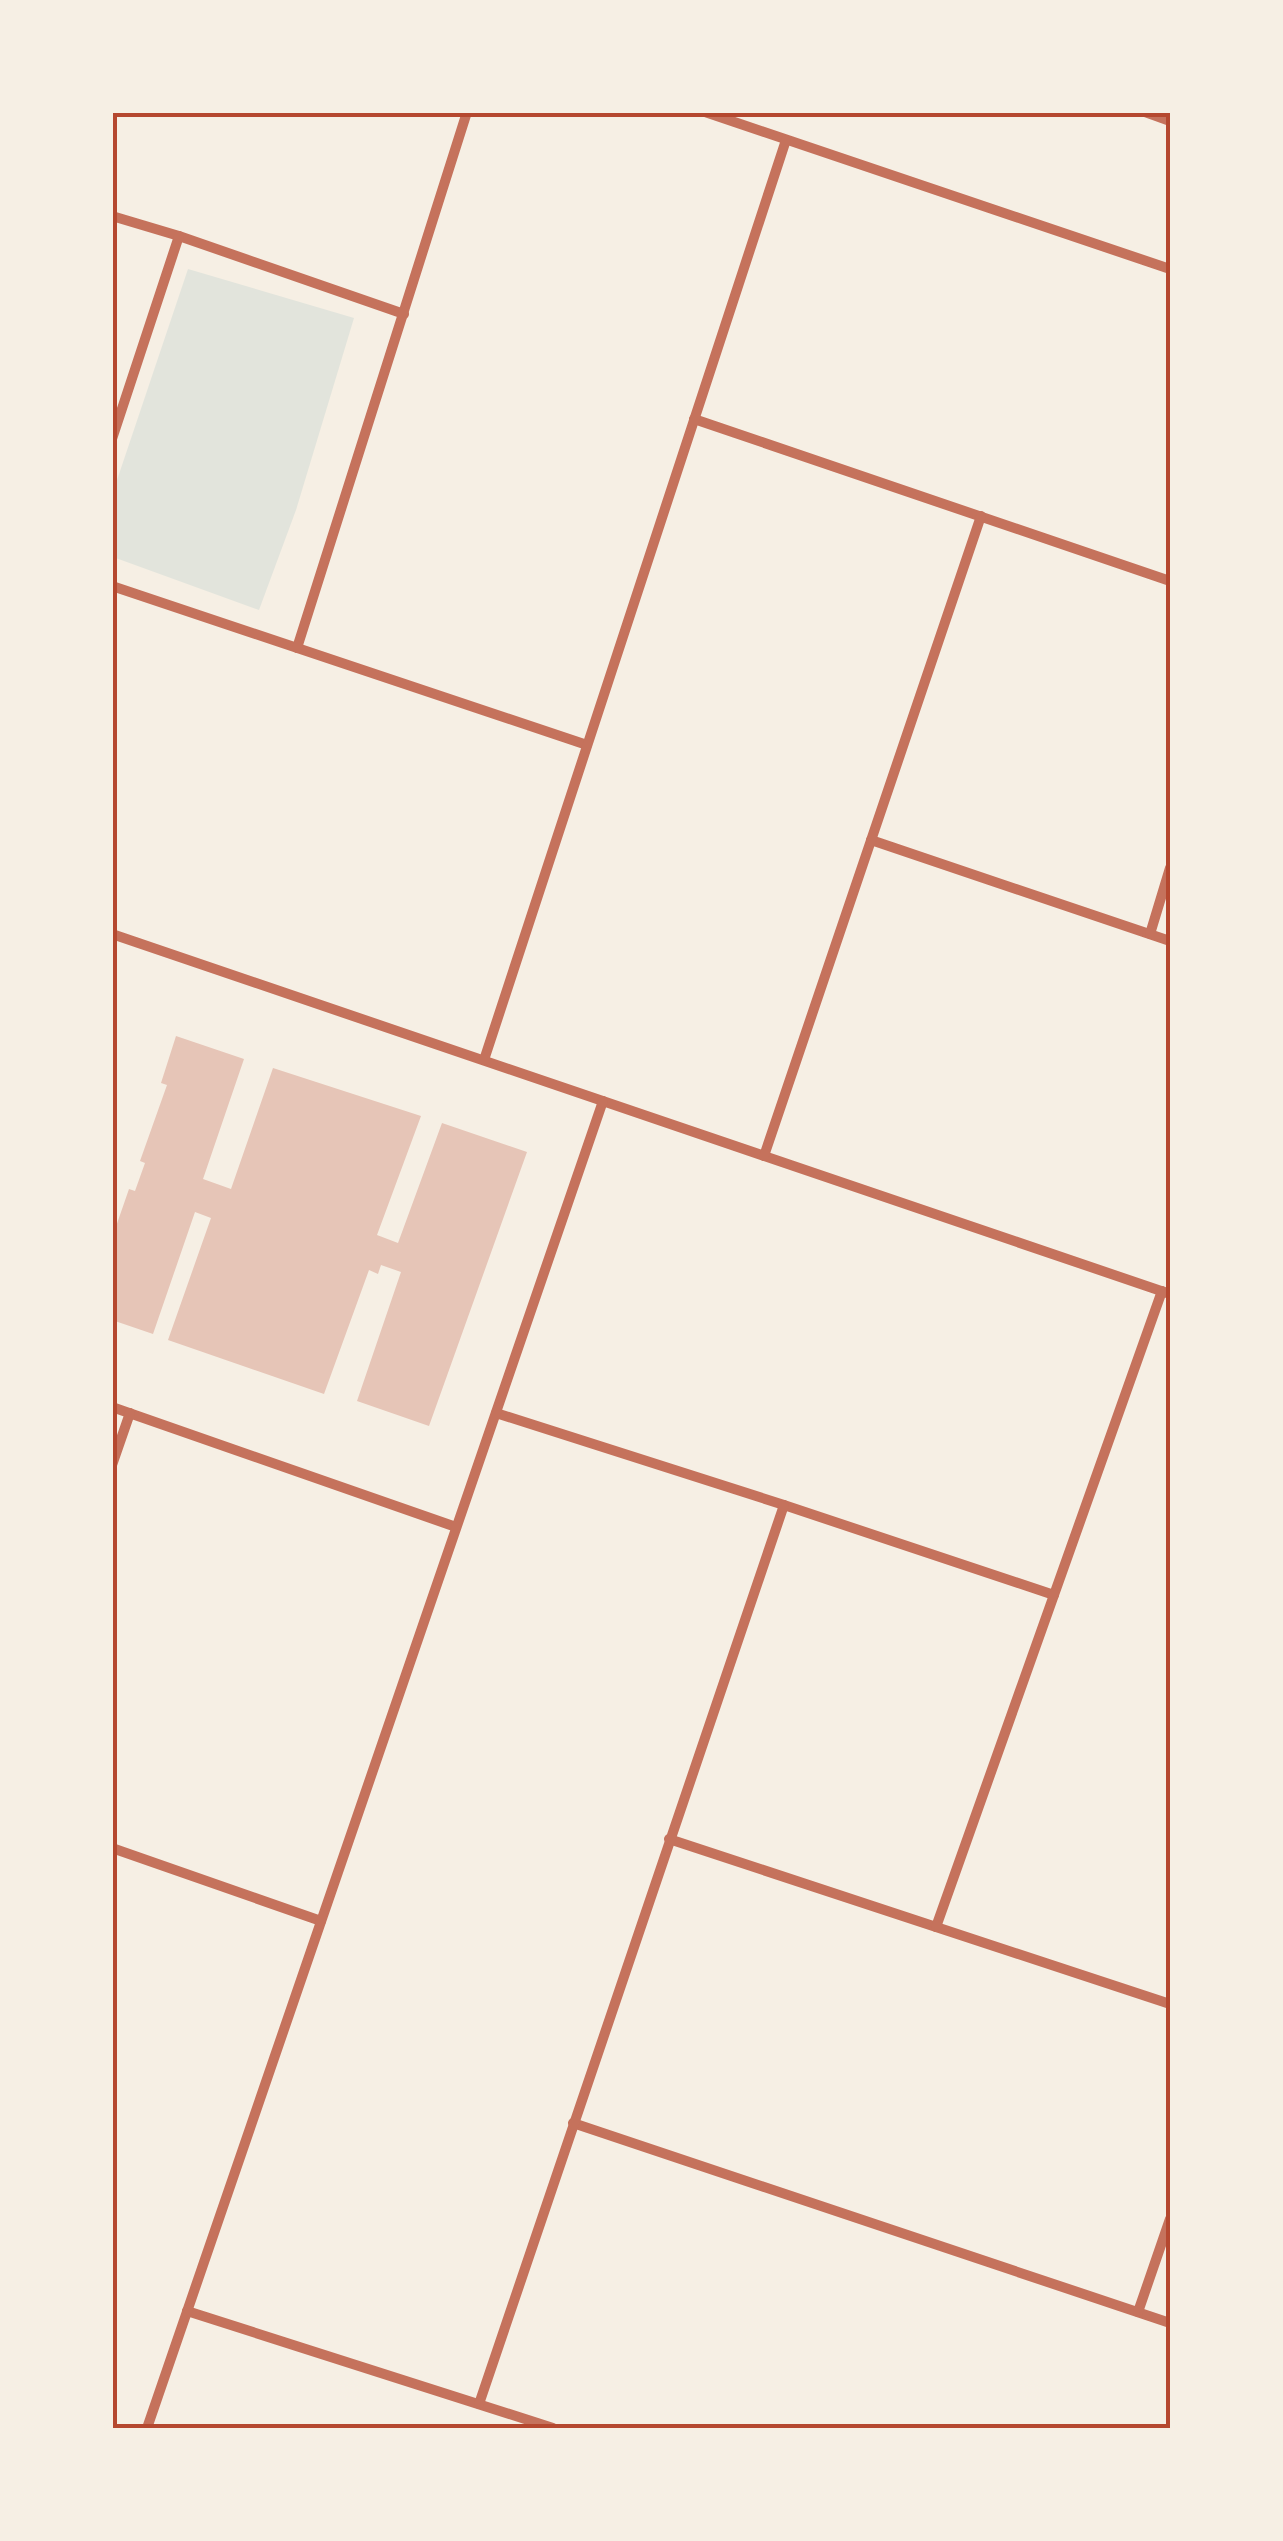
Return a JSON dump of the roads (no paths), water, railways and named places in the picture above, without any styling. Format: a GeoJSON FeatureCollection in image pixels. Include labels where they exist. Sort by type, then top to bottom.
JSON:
{"type":"FeatureCollection","features":[{"type":"Feature","properties":{"kind":"street"},"geometry":{"type":"LineString","coordinates":[[298,648],[467,112]]}},
{"type":"Feature","properties":{"kind":"street"},"geometry":{"type":"LineString","coordinates":[[706,112],[1170,269]]}},
{"type":"Feature","properties":{"kind":"street"},"geometry":{"type":"LineString","coordinates":[[1145,112],[1164,117]]}},
{"type":"Feature","properties":{"kind":"street"},"geometry":{"type":"LineString","coordinates":[[484,1060],[786,140]]}},
{"type":"Feature","properties":{"kind":"street"},"geometry":{"type":"LineString","coordinates":[[112,216],[404,314]]}},
{"type":"Feature","properties":{"kind":"street"},"geometry":{"type":"LineString","coordinates":[[112,439],[179,236]]}},
{"type":"Feature","properties":{"kind":"street"},"geometry":{"type":"LineString","coordinates":[[694,419],[1170,581]]}},
{"type":"Feature","properties":{"kind":"street"},"geometry":{"type":"LineString","coordinates":[[764,1156],[981,516]]}},
{"type":"Feature","properties":{"kind":"street"},"geometry":{"type":"LineString","coordinates":[[112,586],[587,745]]}},
{"type":"Feature","properties":{"kind":"street"},"geometry":{"type":"LineString","coordinates":[[871,840],[1170,941]]}},
{"type":"Feature","properties":{"kind":"street"},"geometry":{"type":"LineString","coordinates":[[1150,934],[1170,868]]}},
{"type":"Feature","properties":{"kind":"street"},"geometry":{"type":"LineString","coordinates":[[112,934],[1166,1292],[936,1927]]}},
{"type":"Feature","properties":{"kind":"street"},"geometry":{"type":"LineString","coordinates":[[147,2428],[603,1101]]}},
{"type":"Feature","properties":{"kind":"street"},"geometry":{"type":"LineString","coordinates":[[112,1407],[456,1527]]}},
{"type":"Feature","properties":{"kind":"street"},"geometry":{"type":"LineString","coordinates":[[112,1464],[130,1413]]}},
{"type":"Feature","properties":{"kind":"street"},"geometry":{"type":"LineString","coordinates":[[496,1413],[1054,1595]]}},
{"type":"Feature","properties":{"kind":"street"},"geometry":{"type":"LineString","coordinates":[[479,2404],[784,1505]]}},
{"type":"Feature","properties":{"kind":"street"},"geometry":{"type":"LineString","coordinates":[[669,1839],[1170,2004]]}},
{"type":"Feature","properties":{"kind":"street"},"geometry":{"type":"LineString","coordinates":[[112,1848],[321,1921]]}},
{"type":"Feature","properties":{"kind":"street"},"geometry":{"type":"LineString","coordinates":[[574,2123],[1170,2323]]}},
{"type":"Feature","properties":{"kind":"street"},"geometry":{"type":"LineString","coordinates":[[1138,2312],[1170,2219]]}},
{"type":"Feature","properties":{"kind":"street"},"geometry":{"type":"LineString","coordinates":[[187,2311],[553,2428]]}}]}
